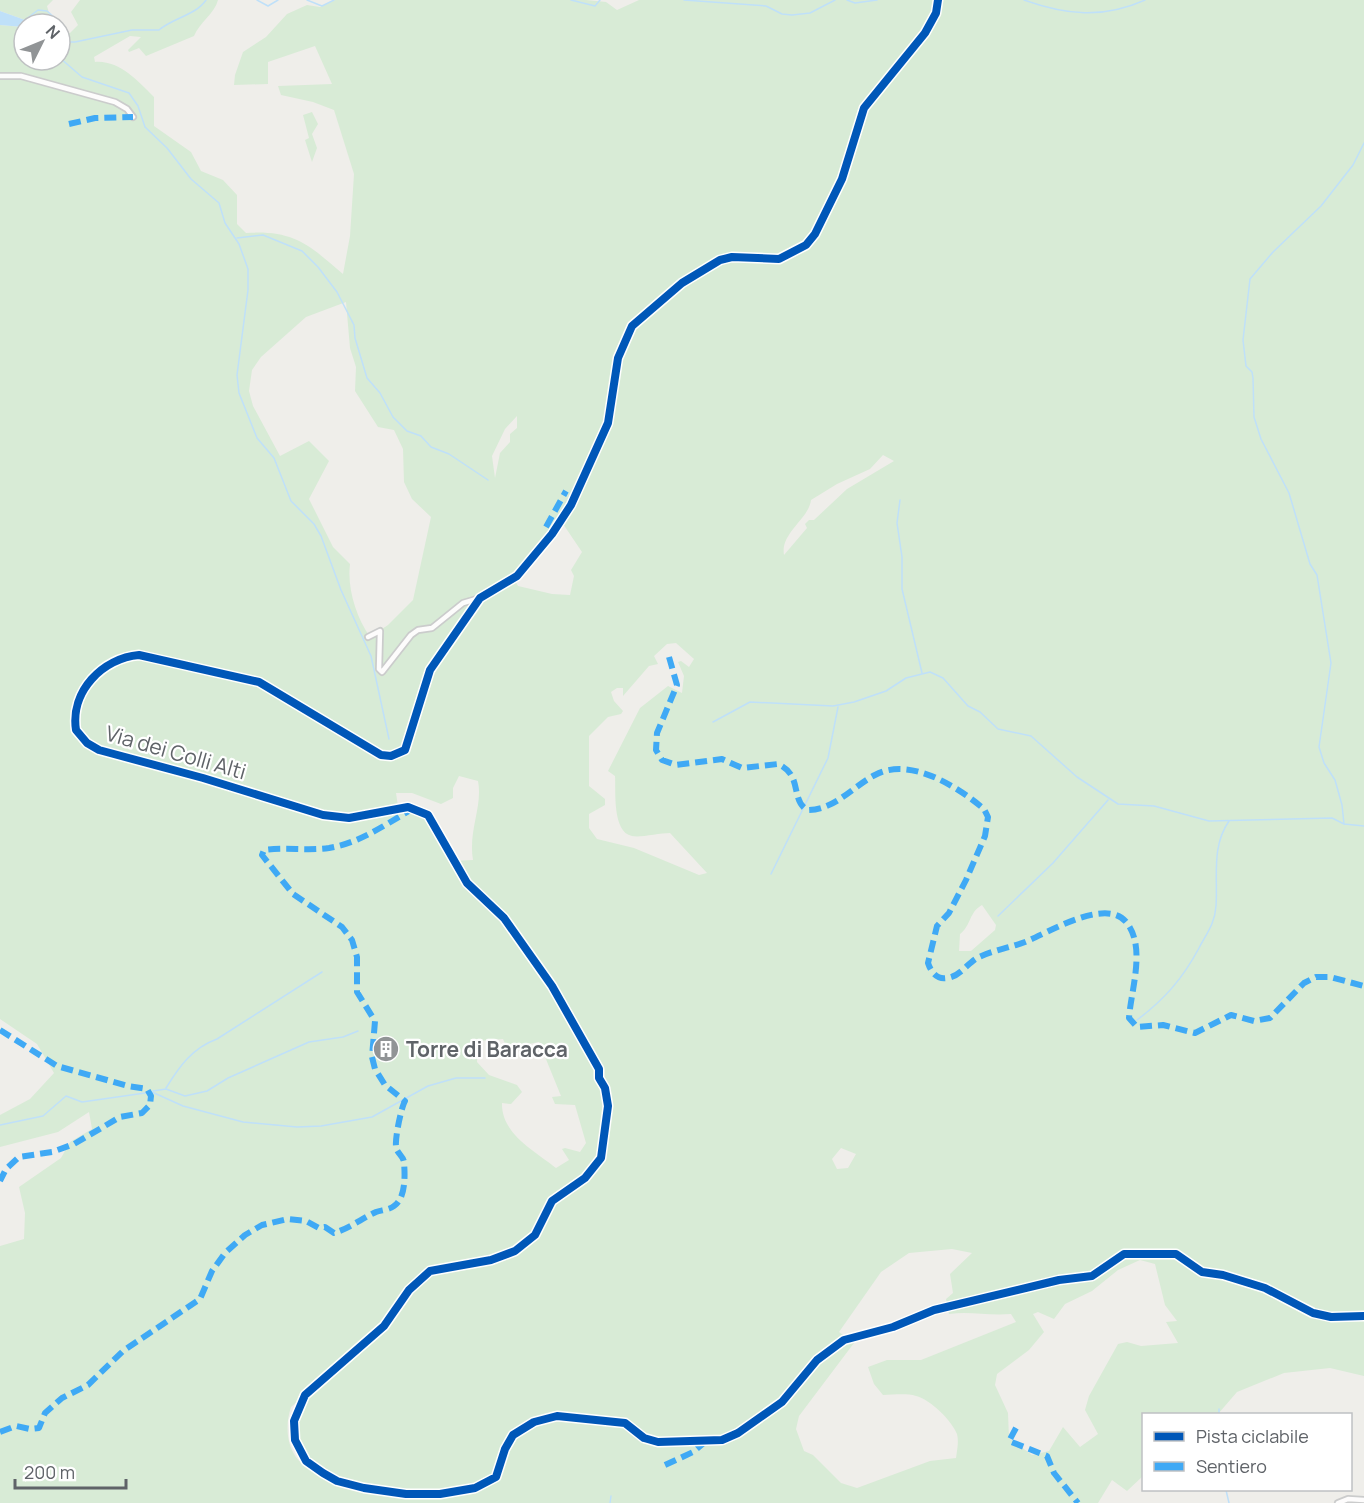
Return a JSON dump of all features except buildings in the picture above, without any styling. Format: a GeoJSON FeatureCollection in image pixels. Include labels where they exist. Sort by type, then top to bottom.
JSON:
{"type":"FeatureCollection","features":[{"type":"Feature","properties":{"kind":"street","name":"Via dei Colli Alti"},"geometry":{"type":"LineString","coordinates":[[938,2],[925,33],[875,91],[864,108],[842,179],[815,234],[806,245],[779,259],[732,257],[720,260],[682,283],[632,326],[618,358],[608,423],[571,505],[552,534],[517,576],[480,598],[430,670],[419,701],[409,744],[405,750],[399,754],[381,755],[259,682],[139,655],[117,659],[87,685],[77,704],[76,730],[87,743],[99,750],[203,778],[323,815],[349,818],[408,807],[428,815],[467,883],[504,918],[552,986],[582,1042],[592,1052],[600,1069],[599,1078],[605,1088],[608,1106],[604,1149],[598,1164],[585,1178],[552,1201],[535,1235],[526,1244],[491,1260],[430,1271],[418,1280],[384,1326],[305,1395],[294,1421],[295,1440],[306,1461],[337,1481],[364,1488],[429,1494],[465,1490],[491,1482],[500,1471],[505,1449],[513,1435],[540,1419],[570,1416],[613,1420],[625,1423],[644,1438],[658,1442],[699,1443],[722,1440],[738,1433],[782,1402],[817,1360],[844,1340],[893,1327],[934,1310],[1059,1280],[1092,1276],[1124,1254],[1176,1254],[1202,1272],[1223,1275],[1265,1288],[1313,1313],[1331,1317],[1364,1316]]}},
{"type":"Feature","properties":{"kind":"street"},"geometry":{"type":"LineString","coordinates":[[0,76],[11,74],[66,91],[115,102],[127,109],[133,117]]}},
{"type":"Feature","properties":{"kind":"street"},"geometry":{"type":"LineString","coordinates":[[368,637],[380,631],[380,673],[411,635],[418,630],[432,628],[463,603],[480,598]]}},
{"type":"Feature","properties":{"kind":"street"},"geometry":{"type":"LineString","coordinates":[[1338,1503],[1348,1499],[1364,1500]]}},
{"type":"Feature","properties":{"kind":"green space"},"geometry":{"type":"Polygon","coordinates":[[[0,0],[53,0],[47,6],[49,12],[12,12],[12,15],[0,11],[0,0]]]}},
{"type":"Feature","properties":{"kind":"green space"},"geometry":{"type":"Polygon","coordinates":[[[80,0],[218,0],[194,36],[146,56],[139,48],[129,52],[128,50],[141,37],[130,36],[94,57],[95,62],[104,62],[120,68],[135,78],[154,97],[154,126],[191,152],[201,171],[223,180],[237,195],[237,224],[246,233],[277,234],[289,237],[310,247],[343,274],[350,236],[354,174],[334,110],[313,102],[281,95],[278,86],[332,84],[315,46],[268,62],[268,84],[234,85],[243,52],[266,37],[287,14],[307,5],[320,7],[335,0],[586,0],[606,2],[617,10],[639,0],[1364,0],[1364,1376],[1330,1368],[1284,1373],[1237,1392],[1219,1413],[1142,1413],[1142,1477],[1127,1491],[1112,1480],[1098,1503],[0,1503],[0,1246],[24,1239],[25,1213],[19,1187],[61,1158],[70,1142],[92,1129],[89,1112],[58,1132],[0,1147],[0,1115],[30,1099],[54,1073],[37,1044],[0,1019],[0,25],[12,26],[12,72],[72,72],[72,31],[78,25],[71,12],[80,0]],[[346,302],[306,317],[261,357],[252,370],[249,391],[253,406],[280,456],[309,441],[329,461],[309,499],[333,547],[350,564],[350,583],[354,602],[370,637],[388,625],[413,600],[431,517],[412,499],[404,482],[403,449],[394,430],[378,427],[355,391],[356,367],[350,348],[346,302]],[[517,416],[505,429],[492,456],[495,478],[500,453],[510,442],[510,434],[517,428],[517,416]],[[883,455],[870,469],[837,484],[811,500],[805,514],[786,540],[784,555],[807,528],[805,524],[809,520],[814,520],[847,489],[894,461],[883,455]],[[559,518],[512,575],[518,586],[552,594],[570,595],[574,576],[571,570],[582,552],[559,518]],[[676,643],[667,644],[654,656],[658,664],[649,666],[623,696],[623,688],[617,688],[611,692],[614,701],[623,711],[621,714],[608,717],[589,736],[589,786],[605,799],[605,805],[589,814],[589,828],[597,839],[634,848],[699,875],[707,873],[670,833],[632,836],[626,833],[621,827],[616,810],[615,776],[608,771],[640,708],[668,686],[682,693],[684,676],[678,662],[681,661],[689,667],[694,659],[676,643]],[[459,776],[453,788],[453,798],[441,804],[412,793],[396,793],[399,813],[420,813],[429,821],[452,861],[473,860],[472,839],[479,800],[478,781],[459,776]],[[982,905],[972,915],[960,934],[959,951],[971,951],[995,930],[996,925],[982,905]],[[503,1039],[478,1041],[477,1062],[489,1075],[517,1085],[522,1092],[511,1104],[502,1103],[503,1114],[513,1133],[556,1168],[569,1160],[562,1149],[580,1152],[586,1143],[575,1105],[555,1104],[552,1097],[561,1096],[539,1042],[507,1048],[503,1039]],[[841,1148],[832,1159],[837,1169],[848,1168],[856,1154],[841,1148]],[[952,1249],[909,1253],[881,1272],[839,1332],[854,1343],[799,1416],[796,1429],[804,1451],[813,1455],[841,1483],[857,1488],[930,1461],[956,1458],[958,1446],[957,1434],[940,1411],[928,1401],[916,1396],[883,1395],[874,1384],[868,1367],[887,1360],[921,1360],[1016,1322],[1011,1314],[949,1314],[946,1299],[953,1293],[950,1274],[972,1253],[952,1249]],[[1140,1260],[1118,1270],[1092,1291],[1065,1304],[1054,1319],[1038,1312],[1033,1314],[1044,1332],[1029,1350],[997,1374],[995,1385],[1008,1413],[1009,1438],[1032,1455],[1049,1451],[1063,1427],[1080,1447],[1098,1434],[1085,1410],[1089,1396],[1118,1344],[1127,1342],[1141,1346],[1178,1343],[1166,1322],[1177,1321],[1165,1305],[1155,1264],[1140,1260]],[[304,1396],[291,1407],[288,1417],[288,1438],[291,1448],[302,1464],[322,1473],[307,1454],[299,1438],[298,1420],[304,1396]]]}},
{"type":"Feature","properties":{"kind":"green space"},"geometry":{"type":"Polygon","coordinates":[[[312,112],[318,124],[312,134],[317,148],[312,162],[305,140],[309,138],[303,115],[312,112]]]}},
{"type":"Feature","properties":{"kind":"water"},"geometry":{"type":"Polygon","coordinates":[[[0,11],[12,15],[12,26],[0,25],[0,11]]]}},
{"type":"Feature","properties":{"kind":"waterway"},"geometry":{"type":"LineString","coordinates":[[72,42],[132,30],[159,30],[190,13],[206,0]]}},
{"type":"Feature","properties":{"kind":"waterway"},"geometry":{"type":"LineString","coordinates":[[257,0],[268,6],[278,0]]}},
{"type":"Feature","properties":{"kind":"waterway"},"geometry":{"type":"LineString","coordinates":[[307,0],[322,6],[334,0]]}},
{"type":"Feature","properties":{"kind":"waterway"},"geometry":{"type":"LineString","coordinates":[[571,0],[595,6],[600,0]]}},
{"type":"Feature","properties":{"kind":"waterway"},"geometry":{"type":"LineString","coordinates":[[684,0],[766,6],[782,14],[792,15],[810,13],[835,0]]}},
{"type":"Feature","properties":{"kind":"waterway"},"geometry":{"type":"LineString","coordinates":[[847,0],[855,3],[877,0]]}},
{"type":"Feature","properties":{"kind":"waterway"},"geometry":{"type":"LineString","coordinates":[[1024,0],[1055,9],[1084,13],[1114,10],[1145,0]]}},
{"type":"Feature","properties":{"kind":"waterway"},"geometry":{"type":"LineString","coordinates":[[35,12],[38,10],[48,12]]}},
{"type":"Feature","properties":{"kind":"waterway"},"geometry":{"type":"LineString","coordinates":[[72,68],[82,77],[129,93],[138,106],[145,127],[167,148],[191,179],[219,203],[225,223],[239,244],[248,269],[248,290],[237,375],[239,393],[257,438],[274,458],[291,501],[314,524],[321,536],[341,590],[371,656],[389,739]]}},
{"type":"Feature","properties":{"kind":"waterway"},"geometry":{"type":"LineString","coordinates":[[1344,824],[1342,805],[1335,780],[1324,763],[1319,747],[1331,663],[1317,575],[1310,564],[1289,493],[1261,439],[1254,417],[1253,378],[1252,372],[1246,366],[1243,340],[1250,279],[1273,252],[1321,206],[1353,165],[1364,143]]}},
{"type":"Feature","properties":{"kind":"waterway"},"geometry":{"type":"LineString","coordinates":[[237,238],[263,235],[302,251],[337,292],[354,325],[355,338],[367,378],[380,393],[393,417],[407,431],[421,436],[431,447],[449,454],[488,480]]}},
{"type":"Feature","properties":{"kind":"waterway"},"geometry":{"type":"LineString","coordinates":[[900,500],[897,523],[902,557],[902,589],[922,673]]}},
{"type":"Feature","properties":{"kind":"waterway"},"geometry":{"type":"LineString","coordinates":[[713,722],[750,702],[833,706],[854,702],[886,691],[906,678],[930,672],[943,678],[968,706],[980,712],[998,729],[1031,736],[1077,777],[1118,804],[1154,806],[1209,821],[1332,818],[1344,824],[1364,826]]}},
{"type":"Feature","properties":{"kind":"waterway"},"geometry":{"type":"LineString","coordinates":[[771,874],[828,758],[838,707]]}},
{"type":"Feature","properties":{"kind":"waterway"},"geometry":{"type":"LineString","coordinates":[[998,916],[1053,863],[1108,800]]}},
{"type":"Feature","properties":{"kind":"waterway"},"geometry":{"type":"LineString","coordinates":[[1137,1020],[1165,996],[1180,978],[1210,928],[1216,906],[1216,862],[1223,831],[1229,821]]}},
{"type":"Feature","properties":{"kind":"waterway"},"geometry":{"type":"LineString","coordinates":[[166,1088],[193,1053],[322,972]]}},
{"type":"Feature","properties":{"kind":"waterway"},"geometry":{"type":"LineString","coordinates":[[153,1091],[166,1089],[185,1096],[207,1091],[228,1078],[309,1042],[343,1037],[358,1031]]}},
{"type":"Feature","properties":{"kind":"waterway"},"geometry":{"type":"LineString","coordinates":[[0,1125],[43,1116],[66,1096],[82,1102],[152,1092],[183,1106],[243,1122],[297,1127],[321,1126],[372,1117],[428,1086],[456,1078],[485,1078]]}},
{"type":"Feature","properties":{"kind":"waterway"},"geometry":{"type":"LineString","coordinates":[[1226,1491],[1229,1503]]}},
{"type":"Feature","properties":{"kind":"waterway"},"geometry":{"type":"LineString","coordinates":[[610,1503],[611,1496]]}},
{"type":"Feature","properties":{"kind":"marked path"},"geometry":{"type":"LineString","coordinates":[[69,124],[95,118],[133,117]]}},
{"type":"Feature","properties":{"kind":"marked path"},"geometry":{"type":"LineString","coordinates":[[546,527],[566,491]]}},
{"type":"Feature","properties":{"kind":"marked path"},"geometry":{"type":"LineString","coordinates":[[669,657],[677,685],[657,733],[656,750],[662,760],[676,765],[722,759],[742,768],[778,764],[791,774],[799,800],[807,810],[835,802],[875,775],[889,770],[903,769],[933,777],[961,792],[984,809],[988,817],[985,836],[949,913],[937,926],[928,963],[937,977],[951,977],[983,955],[1025,942],[1077,919],[1106,913],[1118,916],[1127,923],[1136,944],[1136,969],[1129,1018],[1137,1027],[1163,1025],[1195,1033],[1231,1015],[1254,1021],[1270,1018],[1304,983],[1316,977],[1330,977],[1364,986]]}},
{"type":"Feature","properties":{"kind":"marked path"},"geometry":{"type":"LineString","coordinates":[[0,1432],[16,1426],[39,1428],[45,1413],[62,1398],[88,1385],[123,1351],[200,1299],[212,1271],[225,1253],[245,1235],[262,1225],[288,1219],[306,1221],[319,1228],[325,1227],[334,1233],[376,1212],[392,1207],[401,1198],[405,1173],[396,1142],[405,1101],[385,1085],[375,1069],[372,1057],[375,1021],[357,992],[357,957],[352,940],[342,927],[293,894],[262,855],[264,850],[321,849],[340,846],[371,833],[409,811]]}},
{"type":"Feature","properties":{"kind":"marked path"},"geometry":{"type":"LineString","coordinates":[[0,1030],[57,1066],[147,1089],[151,1096],[150,1105],[142,1113],[120,1117],[74,1144],[52,1152],[19,1157],[6,1169],[0,1181]]}},
{"type":"Feature","properties":{"kind":"marked path"},"geometry":{"type":"LineString","coordinates":[[1016,1428],[1009,1441],[1047,1456],[1054,1473],[1078,1503]]}},
{"type":"Feature","properties":{"kind":"marked path"},"geometry":{"type":"LineString","coordinates":[[665,1465],[693,1452],[705,1442]]}},
{"type":"Feature","properties":{"kind":"cycle path"},"geometry":{"type":"LineString","coordinates":[[938,0],[936,13],[925,33],[864,108],[842,179],[815,234],[806,245],[779,259],[732,257],[720,260],[682,283],[632,326],[618,358],[608,423],[571,505],[552,534],[517,576],[480,598],[430,670],[405,750],[391,756],[381,755],[259,682],[139,655],[113,662],[102,670],[92,679],[78,702],[76,730],[87,743],[99,750],[203,778],[323,815],[349,818],[408,807],[428,815],[467,883],[504,918],[552,986],[599,1069],[599,1078],[605,1088],[608,1106],[601,1158],[585,1178],[552,1201],[535,1235],[515,1251],[491,1260],[430,1271],[409,1290],[384,1326],[305,1395],[294,1421],[295,1440],[306,1461],[337,1481],[364,1488],[406,1494],[440,1494],[475,1488],[496,1477],[505,1449],[513,1435],[534,1422],[557,1416],[625,1423],[644,1438],[658,1442],[722,1440],[738,1433],[782,1402],[817,1360],[844,1340],[893,1327],[934,1310],[1059,1280],[1092,1276],[1124,1254],[1176,1254],[1202,1272],[1223,1275],[1265,1288],[1313,1313],[1331,1317],[1364,1316]]}},
{"type":"Feature","properties":{"kind":"place","name":"Torre di Baracca"},"geometry":{"type":"Point","coordinates":[386,1049]}}]}
